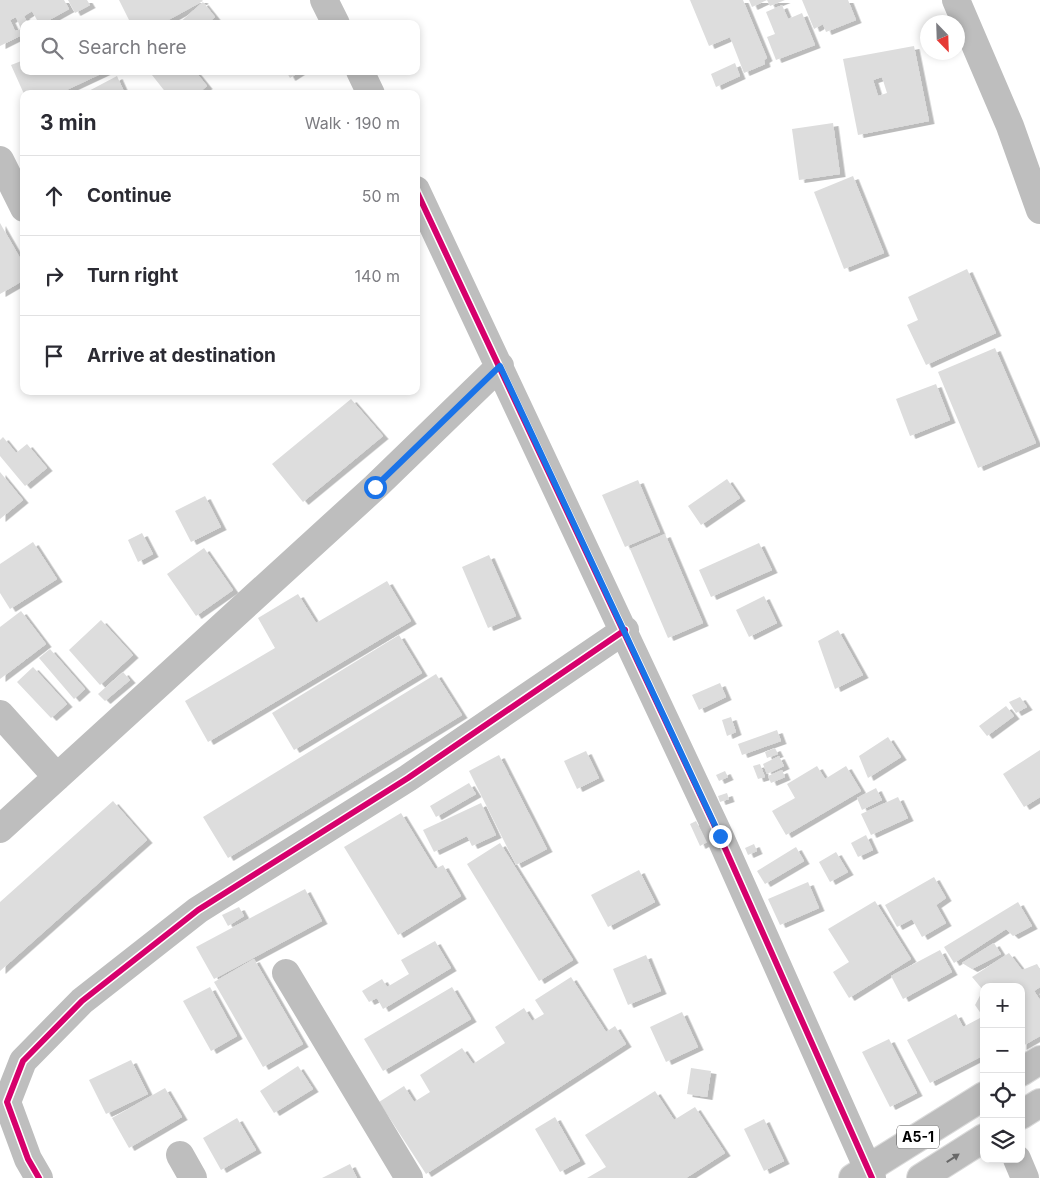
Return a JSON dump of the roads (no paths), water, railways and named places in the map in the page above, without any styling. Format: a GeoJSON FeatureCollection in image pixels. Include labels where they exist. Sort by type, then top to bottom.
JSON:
{"type":"FeatureCollection","features":[{"type":"Feature","properties":{"kind":"highway"},"geometry":{"type":"LineString","coordinates":[[1025,1069],[1040,1060]]}},
{"type":"Feature","properties":{"kind":"highway","name":"A5-1"},"geometry":{"type":"LineString","coordinates":[[864,1175],[980,1099]]}},
{"type":"Feature","properties":{"kind":"highway"},"geometry":{"type":"LineString","coordinates":[[1025,1112],[1040,1103]]}},
{"type":"Feature","properties":{"kind":"highway","name":"A5-1"},"geometry":{"type":"LineString","coordinates":[[921,1178],[980,1141]]}},
{"type":"Feature","properties":{"kind":"street"},"geometry":{"type":"LineString","coordinates":[[324,0],[334,20]]}},
{"type":"Feature","properties":{"kind":"street"},"geometry":{"type":"LineString","coordinates":[[956,0],[1010,126],[1040,210]]}},
{"type":"Feature","properties":{"kind":"street"},"geometry":{"type":"LineString","coordinates":[[362,75],[369,90]]}},
{"type":"Feature","properties":{"kind":"street"},"geometry":{"type":"LineString","coordinates":[[0,160],[20,200]]}},
{"type":"Feature","properties":{"kind":"street"},"geometry":{"type":"LineString","coordinates":[[420,198],[625,630],[720,836],[864,1175]]}},
{"type":"Feature","properties":{"kind":"street"},"geometry":{"type":"LineString","coordinates":[[0,829],[375,487],[500,366]]}},
{"type":"Feature","properties":{"kind":"street"},"geometry":{"type":"LineString","coordinates":[[39,1178],[28,1159],[7,1102],[23,1060],[82,1001],[198,910],[408,778],[625,630]]}},
{"type":"Feature","properties":{"kind":"street"},"geometry":{"type":"LineString","coordinates":[[0,714],[57,777]]}},
{"type":"Feature","properties":{"kind":"street"},"geometry":{"type":"LineString","coordinates":[[286,973],[409,1178]]}},
{"type":"Feature","properties":{"kind":"street"},"geometry":{"type":"LineString","coordinates":[[1019,1163],[1025,1178]]}}]}
